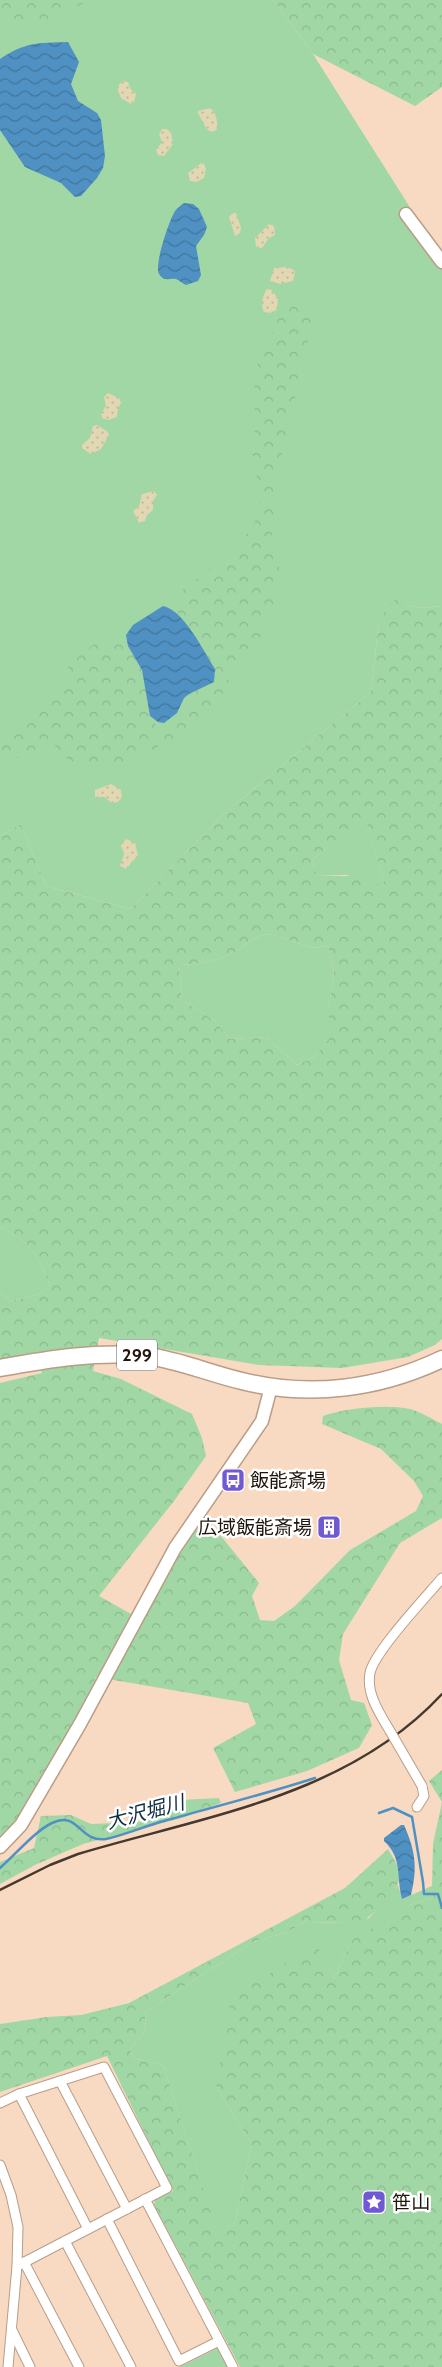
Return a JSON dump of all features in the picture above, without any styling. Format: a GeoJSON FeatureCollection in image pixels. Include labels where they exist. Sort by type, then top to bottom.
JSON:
{"type":"FeatureCollection","features":[{"type":"Feature","properties":{"kind":"highway","name":"299"},"geometry":{"type":"LineString","coordinates":[[0,1368],[74,1356],[128,1355],[170,1361],[271,1387],[307,1390],[361,1386],[406,1375],[442,1359]]}},
{"type":"Feature","properties":{"kind":"street"},"geometry":{"type":"LineString","coordinates":[[406,214],[442,262]]}},
{"type":"Feature","properties":{"kind":"street"},"geometry":{"type":"LineString","coordinates":[[0,1847],[21,1825],[80,1724],[175,1548],[262,1421],[271,1387]]}},
{"type":"Feature","properties":{"kind":"street"},"geometry":{"type":"LineString","coordinates":[[417,1807],[424,1796],[422,1786],[373,1700],[370,1674],[378,1654],[442,1578]]}},
{"type":"Feature","properties":{"kind":"street"},"geometry":{"type":"LineString","coordinates":[[0,2103],[19,2094],[104,2067],[167,2188],[21,2264]]}},
{"type":"Feature","properties":{"kind":"street"},"geometry":{"type":"LineString","coordinates":[[60,2081],[127,2209]]}},
{"type":"Feature","properties":{"kind":"street"},"geometry":{"type":"LineString","coordinates":[[19,2094],[88,2229]]}},
{"type":"Feature","properties":{"kind":"street"},"geometry":{"type":"LineString","coordinates":[[0,2165],[16,2210],[21,2264],[8,2367]]}},
{"type":"Feature","properties":{"kind":"street"},"geometry":{"type":"LineString","coordinates":[[145,2199],[233,2367]]}},
{"type":"Feature","properties":{"kind":"street"},"geometry":{"type":"LineString","coordinates":[[106,2219],[179,2361],[219,2341]]}},
{"type":"Feature","properties":{"kind":"street"},"geometry":{"type":"LineString","coordinates":[[65,2241],[130,2367]]}},
{"type":"Feature","properties":{"kind":"street"},"geometry":{"type":"LineString","coordinates":[[21,2264],[79,2367]]}},
{"type":"Feature","properties":{"kind":"street"},"geometry":{"type":"LineString","coordinates":[[12,2330],[30,2367]]}},
{"type":"Feature","properties":{"kind":"green space"},"geometry":{"type":"Polygon","coordinates":[[[0,0],[273,0],[313,54],[442,258],[442,606],[421,608],[405,605],[379,620],[371,692],[226,812],[130,909],[46,886],[21,824],[0,836],[0,0]]]}},
{"type":"Feature","properties":{"kind":"green space"},"geometry":{"type":"Polygon","coordinates":[[[0,0],[91,0],[47,20],[3,21],[0,23],[0,0]]]}},
{"type":"Feature","properties":{"kind":"green space"},"geometry":{"type":"Polygon","coordinates":[[[273,0],[442,0],[442,87],[415,106],[313,54],[273,0]]]}},
{"type":"Feature","properties":{"kind":"green space"},"geometry":{"type":"Polygon","coordinates":[[[297,298],[310,310],[313,319],[276,480],[272,538],[277,548],[280,576],[271,613],[262,630],[258,650],[251,659],[240,665],[229,676],[226,698],[210,714],[177,737],[150,751],[135,755],[123,764],[92,762],[76,765],[57,748],[47,742],[0,766],[0,744],[21,723],[40,713],[57,697],[70,664],[93,645],[105,641],[124,645],[146,661],[155,705],[153,722],[160,728],[171,722],[184,707],[192,689],[177,616],[181,591],[236,547],[253,525],[258,514],[260,498],[252,446],[255,429],[257,366],[271,339],[278,312],[284,304],[297,298]]]}},
{"type":"Feature","properties":{"kind":"green space"},"geometry":{"type":"Polygon","coordinates":[[[400,597],[405,605],[421,608],[442,606],[442,1339],[435,1345],[408,1357],[342,1368],[259,1365],[99,1338],[93,1371],[121,1379],[192,1414],[202,1438],[206,1456],[174,1501],[99,1596],[140,1619],[204,1515],[259,1583],[252,1596],[260,1620],[274,1621],[295,1606],[350,1550],[416,1511],[423,1496],[414,1481],[381,1449],[322,1424],[323,1416],[332,1413],[366,1408],[401,1408],[418,1412],[442,1424],[442,1518],[400,1543],[343,1634],[339,1660],[351,1700],[364,1703],[372,1725],[359,1748],[307,1771],[235,1792],[213,1748],[256,1724],[248,1703],[96,1677],[80,1724],[0,1847],[0,1383],[42,1373],[35,1353],[0,1359],[0,1292],[11,1301],[40,1294],[50,1285],[32,1250],[19,1238],[0,1227],[0,836],[21,824],[46,886],[130,909],[226,812],[371,692],[379,620],[389,604],[400,597]],[[365,817],[312,860],[317,876],[360,876],[385,887],[365,817]],[[271,934],[254,939],[239,950],[220,959],[179,965],[182,1000],[214,1020],[230,1039],[266,1037],[297,1065],[314,1057],[329,1039],[329,1007],[334,971],[328,946],[312,948],[271,934]]]}},
{"type":"Feature","properties":{"kind":"green space"},"geometry":{"type":"Polygon","coordinates":[[[365,816],[385,887],[346,875],[317,876],[312,860],[365,816]]]}},
{"type":"Feature","properties":{"kind":"green space"},"geometry":{"type":"Polygon","coordinates":[[[271,934],[312,948],[328,946],[334,971],[329,1007],[329,1039],[314,1057],[297,1065],[266,1037],[230,1039],[214,1020],[182,1000],[179,965],[220,959],[239,950],[254,939],[271,934]]]}},
{"type":"Feature","properties":{"kind":"green space"},"geometry":{"type":"Polygon","coordinates":[[[0,1227],[19,1238],[37,1257],[50,1285],[40,1294],[11,1301],[0,1292],[0,1227]]]}},
{"type":"Feature","properties":{"kind":"green space"},"geometry":{"type":"Polygon","coordinates":[[[442,1770],[442,1802],[429,1781],[442,1770]]]}},
{"type":"Feature","properties":{"kind":"green space"},"geometry":{"type":"Polygon","coordinates":[[[219,1798],[221,1803],[185,1817],[83,1844],[35,1865],[0,1884],[0,1862],[34,1848],[41,1816],[71,1815],[91,1824],[140,1822],[180,1800],[219,1798]]]}},
{"type":"Feature","properties":{"kind":"green space"},"geometry":{"type":"Polygon","coordinates":[[[442,1802],[442,2367],[240,2367],[154,2205],[155,2200],[173,2191],[107,2056],[0,2092],[0,2024],[47,2017],[81,2015],[129,2003],[345,1888],[388,1849],[399,1871],[399,1881],[389,1897],[353,1929],[346,1923],[308,1922],[307,1920],[288,1932],[253,1942],[145,2012],[146,2030],[130,2049],[133,2058],[163,2065],[217,2231],[234,2225],[252,2144],[216,2087],[231,1998],[316,1944],[334,1979],[354,1939],[412,1904],[432,1898],[433,1844],[442,1802]]]}},
{"type":"Feature","properties":{"kind":"green space"},"geometry":{"type":"Polygon","coordinates":[[[398,1885],[402,1899],[432,1886],[432,1898],[412,1904],[354,1940],[350,1944],[334,1979],[316,1945],[216,2087],[252,2144],[234,2225],[217,2232],[163,2065],[133,2058],[130,2049],[146,2030],[145,2012],[253,1942],[288,1932],[307,1920],[308,1922],[346,1923],[369,1918],[398,1885]]]}},
{"type":"Feature","properties":{"kind":"green space"},"geometry":{"type":"Polygon","coordinates":[[[218,2348],[228,2367],[180,2367],[218,2348]]]}},
{"type":"Feature","properties":{"kind":"sand"},"geometry":{"type":"Polygon","coordinates":[[[122,81],[128,82],[130,88],[136,94],[134,102],[131,104],[121,98],[117,88],[122,81]]]}},
{"type":"Feature","properties":{"kind":"sand"},"geometry":{"type":"Polygon","coordinates":[[[209,108],[215,114],[217,120],[217,129],[213,132],[207,130],[198,113],[198,111],[209,108]]]}},
{"type":"Feature","properties":{"kind":"sand"},"geometry":{"type":"Polygon","coordinates":[[[162,129],[167,129],[171,133],[173,144],[164,156],[158,155],[156,150],[162,142],[159,134],[162,129]]]}},
{"type":"Feature","properties":{"kind":"sand"},"geometry":{"type":"Polygon","coordinates":[[[203,162],[206,169],[204,178],[196,182],[190,181],[188,173],[203,162]]]}},
{"type":"Feature","properties":{"kind":"sand"},"geometry":{"type":"Polygon","coordinates":[[[236,213],[241,228],[240,233],[235,236],[229,217],[236,213]]]}},
{"type":"Feature","properties":{"kind":"sand"},"geometry":{"type":"Polygon","coordinates":[[[269,224],[274,226],[275,235],[269,238],[262,248],[256,247],[255,238],[269,224]]]}},
{"type":"Feature","properties":{"kind":"sand"},"geometry":{"type":"Polygon","coordinates":[[[288,267],[295,271],[293,281],[280,284],[270,281],[274,268],[288,267]]]}},
{"type":"Feature","properties":{"kind":"sand"},"geometry":{"type":"Polygon","coordinates":[[[267,289],[272,290],[278,299],[277,309],[272,313],[264,312],[262,306],[262,300],[267,289]]]}},
{"type":"Feature","properties":{"kind":"sand"},"geometry":{"type":"Polygon","coordinates":[[[108,393],[119,398],[121,403],[118,408],[117,417],[108,420],[102,418],[101,414],[106,406],[104,397],[108,393]]]}},
{"type":"Feature","properties":{"kind":"sand"},"geometry":{"type":"Polygon","coordinates":[[[97,425],[108,432],[109,435],[101,449],[91,454],[82,448],[82,445],[90,438],[93,426],[97,425]]]}},
{"type":"Feature","properties":{"kind":"sand"},"geometry":{"type":"Polygon","coordinates":[[[154,491],[157,495],[153,501],[153,510],[147,515],[145,521],[139,523],[133,511],[139,506],[142,494],[154,491]]]}},
{"type":"Feature","properties":{"kind":"sand"},"geometry":{"type":"Polygon","coordinates":[[[111,784],[121,790],[122,797],[118,802],[112,803],[104,797],[95,797],[95,790],[111,784]]]}},
{"type":"Feature","properties":{"kind":"sand"},"geometry":{"type":"Polygon","coordinates":[[[126,839],[135,843],[138,855],[126,869],[120,866],[124,854],[121,845],[126,839]]]}},
{"type":"Feature","properties":{"kind":"water"},"geometry":{"type":"Polygon","coordinates":[[[68,42],[79,62],[71,84],[78,101],[97,113],[101,120],[105,156],[103,168],[97,178],[81,196],[75,197],[61,183],[25,167],[0,130],[0,59],[17,49],[32,44],[68,42]]]}},
{"type":"Feature","properties":{"kind":"water"},"geometry":{"type":"Polygon","coordinates":[[[184,203],[193,204],[199,209],[207,227],[196,246],[201,275],[198,281],[186,285],[176,279],[163,278],[159,274],[158,269],[160,253],[169,224],[175,211],[184,203]]]}},
{"type":"Feature","properties":{"kind":"water"},"geometry":{"type":"Polygon","coordinates":[[[163,606],[171,609],[186,623],[215,669],[214,682],[184,698],[177,713],[164,723],[158,722],[150,716],[142,670],[128,646],[126,635],[133,625],[163,606]]]}},
{"type":"Feature","properties":{"kind":"water"},"geometry":{"type":"Polygon","coordinates":[[[401,1825],[404,1825],[411,1843],[415,1867],[411,1895],[402,1899],[394,1854],[384,1841],[384,1838],[401,1825]]]}},
{"type":"Feature","properties":{"kind":"waterway","name":"大沢堀川"},"geometry":{"type":"LineString","coordinates":[[0,1868],[39,1832],[52,1823],[61,1820],[74,1823],[84,1832],[97,1839],[106,1839],[315,1778]]}},
{"type":"Feature","properties":{"kind":"waterway"},"geometry":{"type":"LineString","coordinates":[[379,1813],[393,1808],[412,1817],[424,1894],[438,1894],[442,1908]]}},
{"type":"Feature","properties":{"kind":"railway"},"geometry":{"type":"LineString","coordinates":[[0,1890],[50,1865],[78,1854],[224,1814],[272,1798],[319,1779],[363,1757],[405,1729],[442,1694]]}},
{"type":"Feature","properties":{"kind":"place","name":"飯能斎場"},"geometry":{"type":"Point","coordinates":[233,1480]}},
{"type":"Feature","properties":{"kind":"place","name":"広域飯能斎場"},"geometry":{"type":"Point","coordinates":[329,1527]}},
{"type":"Feature","properties":{"kind":"place","name":"笹山"},"geometry":{"type":"Point","coordinates":[374,2202]}}]}
